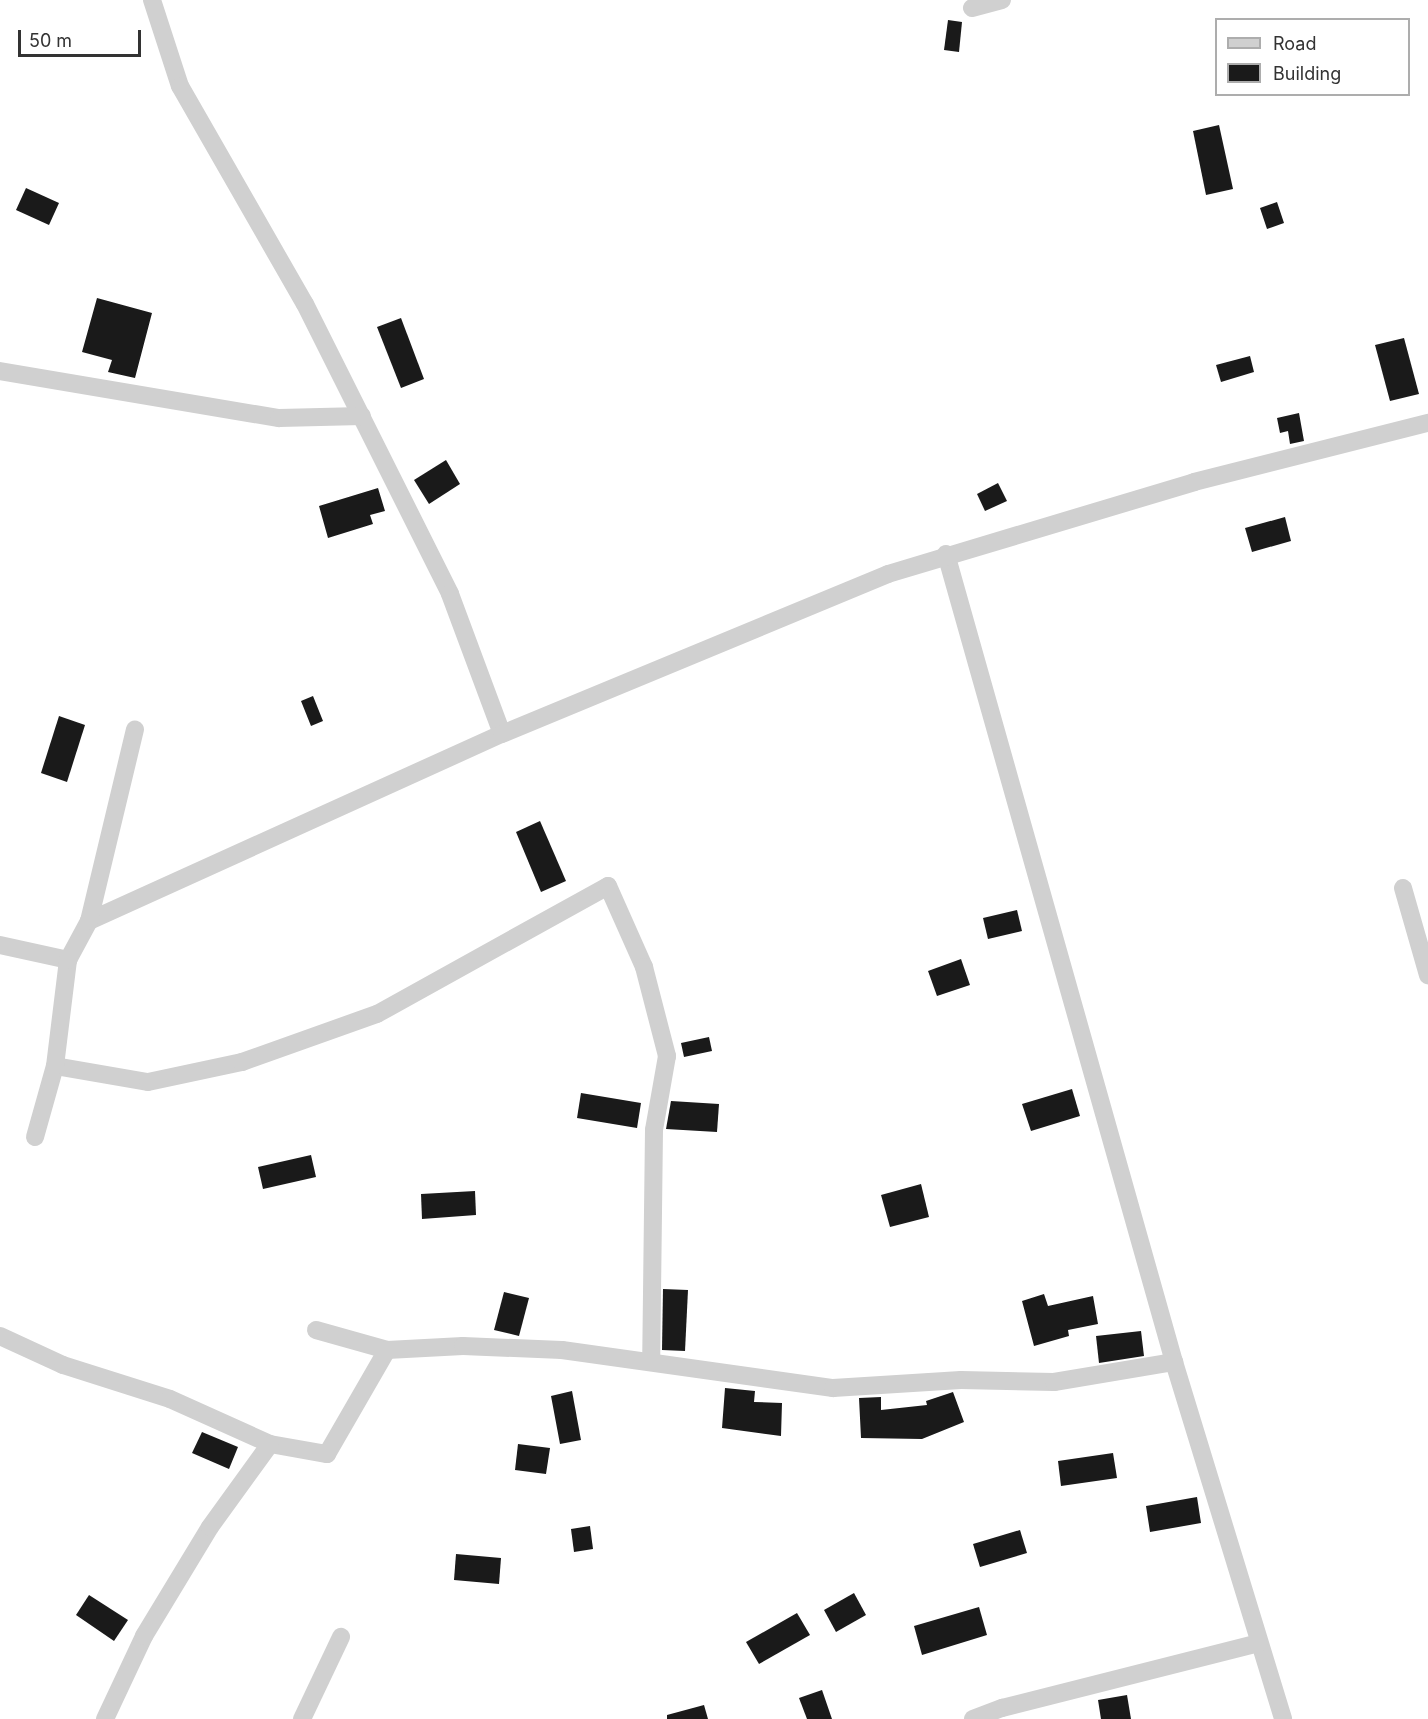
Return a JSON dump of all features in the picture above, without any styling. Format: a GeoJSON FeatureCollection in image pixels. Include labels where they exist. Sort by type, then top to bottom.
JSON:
{"type":"FeatureCollection","features":[{"type":"Feature","properties":{"kind":"street"},"geometry":{"type":"LineString","coordinates":[[152,0],[180,86],[305,304],[450,594],[502,734]]}},
{"type":"Feature","properties":{"kind":"street"},"geometry":{"type":"LineString","coordinates":[[972,8],[1002,0]]}},
{"type":"Feature","properties":{"kind":"street"},"geometry":{"type":"LineString","coordinates":[[0,371],[279,418],[362,416]]}},
{"type":"Feature","properties":{"kind":"street"},"geometry":{"type":"LineString","coordinates":[[89,921],[502,734],[758,625],[946,554],[1084,518],[1194,482],[1428,423]]}},
{"type":"Feature","properties":{"kind":"street"},"geometry":{"type":"LineString","coordinates":[[946,554],[1174,1362],[1283,1719]]}},
{"type":"Feature","properties":{"kind":"street"},"geometry":{"type":"LineString","coordinates":[[35,1137],[55,1066],[68,960],[89,921],[135,729]]}},
{"type":"Feature","properties":{"kind":"street"},"geometry":{"type":"LineString","coordinates":[[55,1066],[148,1082],[242,1062],[377,1014],[608,886],[644,967],[667,1056],[654,1130],[651,1360]]}},
{"type":"Feature","properties":{"kind":"street"},"geometry":{"type":"LineString","coordinates":[[1403,888],[1428,975]]}},
{"type":"Feature","properties":{"kind":"street"},"geometry":{"type":"LineString","coordinates":[[0,945],[68,960]]}},
{"type":"Feature","properties":{"kind":"street"},"geometry":{"type":"LineString","coordinates":[[315,1330],[387,1350],[463,1346],[562,1350],[651,1360],[833,1388],[961,1380],[1054,1382],[1174,1362]]}},
{"type":"Feature","properties":{"kind":"street"},"geometry":{"type":"LineString","coordinates":[[0,1336],[63,1365],[170,1399],[270,1444],[327,1454],[387,1350]]}},
{"type":"Feature","properties":{"kind":"street"},"geometry":{"type":"LineString","coordinates":[[105,1719],[144,1636],[210,1527],[270,1444]]}},
{"type":"Feature","properties":{"kind":"street"},"geometry":{"type":"LineString","coordinates":[[302,1719],[341,1637]]}},
{"type":"Feature","properties":{"kind":"street"},"geometry":{"type":"LineString","coordinates":[[973,1719],[1002,1708],[1259,1643]]}},
{"type":"Feature","properties":{"kind":"building"},"geometry":{"type":"Polygon","coordinates":[[[948,20],[962,22],[959,52],[944,50],[948,20]]]}},
{"type":"Feature","properties":{"kind":"building"},"geometry":{"type":"Polygon","coordinates":[[[1219,125],[1233,189],[1206,195],[1193,131],[1219,125]]]}},
{"type":"Feature","properties":{"kind":"building"},"geometry":{"type":"Polygon","coordinates":[[[26,188],[59,203],[49,225],[16,210],[26,188]]]}},
{"type":"Feature","properties":{"kind":"building"},"geometry":{"type":"Polygon","coordinates":[[[1277,202],[1284,223],[1267,229],[1260,208],[1277,202]]]}},
{"type":"Feature","properties":{"kind":"building"},"geometry":{"type":"Polygon","coordinates":[[[97,298],[152,313],[135,378],[108,372],[112,360],[82,352],[97,298]]]}},
{"type":"Feature","properties":{"kind":"building"},"geometry":{"type":"Polygon","coordinates":[[[401,318],[424,379],[401,388],[377,327],[401,318]]]}},
{"type":"Feature","properties":{"kind":"building"},"geometry":{"type":"Polygon","coordinates":[[[1404,338],[1419,394],[1390,401],[1375,345],[1404,338]]]}},
{"type":"Feature","properties":{"kind":"building"},"geometry":{"type":"Polygon","coordinates":[[[1250,356],[1254,372],[1221,382],[1216,365],[1250,356]]]}},
{"type":"Feature","properties":{"kind":"building"},"geometry":{"type":"Polygon","coordinates":[[[1299,413],[1304,441],[1290,444],[1288,431],[1280,433],[1277,418],[1299,413]]]}},
{"type":"Feature","properties":{"kind":"building"},"geometry":{"type":"Polygon","coordinates":[[[446,460],[460,484],[429,504],[414,480],[446,460]]]}},
{"type":"Feature","properties":{"kind":"building"},"geometry":{"type":"Polygon","coordinates":[[[998,483],[1007,501],[985,511],[977,494],[998,483]]]}},
{"type":"Feature","properties":{"kind":"building"},"geometry":{"type":"Polygon","coordinates":[[[378,488],[385,511],[370,515],[373,524],[328,538],[319,506],[378,488]]]}},
{"type":"Feature","properties":{"kind":"building"},"geometry":{"type":"Polygon","coordinates":[[[1285,517],[1291,541],[1252,552],[1245,528],[1285,517]]]}},
{"type":"Feature","properties":{"kind":"building"},"geometry":{"type":"Polygon","coordinates":[[[313,696],[323,721],[311,726],[301,701],[313,696]]]}},
{"type":"Feature","properties":{"kind":"building"},"geometry":{"type":"Polygon","coordinates":[[[59,716],[85,725],[67,782],[41,773],[59,716]]]}},
{"type":"Feature","properties":{"kind":"building"},"geometry":{"type":"Polygon","coordinates":[[[540,821],[566,881],[541,892],[516,832],[540,821]]]}},
{"type":"Feature","properties":{"kind":"building"},"geometry":{"type":"Polygon","coordinates":[[[1017,910],[1022,931],[988,939],[983,918],[1017,910]]]}},
{"type":"Feature","properties":{"kind":"building"},"geometry":{"type":"Polygon","coordinates":[[[961,959],[970,985],[937,996],[928,971],[961,959]]]}},
{"type":"Feature","properties":{"kind":"building"},"geometry":{"type":"Polygon","coordinates":[[[709,1037],[712,1051],[684,1057],[681,1043],[709,1037]]]}},
{"type":"Feature","properties":{"kind":"building"},"geometry":{"type":"Polygon","coordinates":[[[1072,1089],[1080,1116],[1031,1131],[1022,1104],[1072,1089]]]}},
{"type":"Feature","properties":{"kind":"building"},"geometry":{"type":"Polygon","coordinates":[[[581,1093],[641,1103],[637,1128],[577,1118],[581,1093]]]}},
{"type":"Feature","properties":{"kind":"building"},"geometry":{"type":"Polygon","coordinates":[[[671,1101],[719,1104],[717,1132],[666,1129],[671,1101]]]}},
{"type":"Feature","properties":{"kind":"building"},"geometry":{"type":"Polygon","coordinates":[[[311,1155],[316,1177],[263,1189],[258,1167],[311,1155]]]}},
{"type":"Feature","properties":{"kind":"building"},"geometry":{"type":"Polygon","coordinates":[[[921,1184],[929,1217],[890,1227],[881,1195],[921,1184]]]}},
{"type":"Feature","properties":{"kind":"building"},"geometry":{"type":"Polygon","coordinates":[[[475,1191],[476,1215],[422,1219],[421,1194],[475,1191]]]}},
{"type":"Feature","properties":{"kind":"building"},"geometry":{"type":"Polygon","coordinates":[[[663,1289],[688,1290],[685,1351],[662,1350],[663,1289]]]}},
{"type":"Feature","properties":{"kind":"building"},"geometry":{"type":"Polygon","coordinates":[[[504,1292],[529,1298],[519,1336],[494,1330],[504,1292]]]}},
{"type":"Feature","properties":{"kind":"building"},"geometry":{"type":"Polygon","coordinates":[[[1044,1294],[1048,1306],[1093,1296],[1098,1324],[1068,1330],[1069,1336],[1034,1346],[1022,1301],[1044,1294]]]}},
{"type":"Feature","properties":{"kind":"building"},"geometry":{"type":"Polygon","coordinates":[[[1141,1331],[1144,1356],[1099,1363],[1096,1336],[1141,1331]]]}},
{"type":"Feature","properties":{"kind":"building"},"geometry":{"type":"Polygon","coordinates":[[[725,1388],[755,1391],[754,1402],[782,1403],[781,1436],[722,1428],[725,1388]]]}},
{"type":"Feature","properties":{"kind":"building"},"geometry":{"type":"Polygon","coordinates":[[[572,1391],[581,1440],[560,1444],[551,1396],[572,1391]]]}},
{"type":"Feature","properties":{"kind":"building"},"geometry":{"type":"Polygon","coordinates":[[[953,1392],[964,1422],[922,1439],[861,1438],[859,1398],[881,1397],[881,1410],[927,1405],[926,1401],[953,1392]]]}},
{"type":"Feature","properties":{"kind":"building"},"geometry":{"type":"Polygon","coordinates":[[[202,1432],[238,1447],[229,1469],[192,1453],[202,1432]]]}},
{"type":"Feature","properties":{"kind":"building"},"geometry":{"type":"Polygon","coordinates":[[[518,1444],[550,1448],[546,1474],[515,1470],[518,1444]]]}},
{"type":"Feature","properties":{"kind":"building"},"geometry":{"type":"Polygon","coordinates":[[[1113,1453],[1117,1478],[1061,1486],[1058,1461],[1113,1453]]]}},
{"type":"Feature","properties":{"kind":"building"},"geometry":{"type":"Polygon","coordinates":[[[1197,1497],[1201,1523],[1150,1532],[1146,1506],[1197,1497]]]}},
{"type":"Feature","properties":{"kind":"building"},"geometry":{"type":"Polygon","coordinates":[[[590,1526],[593,1549],[574,1552],[571,1529],[590,1526]]]}},
{"type":"Feature","properties":{"kind":"building"},"geometry":{"type":"Polygon","coordinates":[[[1020,1530],[1027,1553],[980,1567],[973,1544],[1020,1530]]]}},
{"type":"Feature","properties":{"kind":"building"},"geometry":{"type":"Polygon","coordinates":[[[456,1554],[501,1558],[499,1584],[454,1580],[456,1554]]]}},
{"type":"Feature","properties":{"kind":"building"},"geometry":{"type":"Polygon","coordinates":[[[854,1593],[866,1615],[836,1632],[824,1610],[854,1593]]]}},
{"type":"Feature","properties":{"kind":"building"},"geometry":{"type":"Polygon","coordinates":[[[89,1595],[128,1620],[114,1641],[76,1615],[89,1595]]]}},
{"type":"Feature","properties":{"kind":"building"},"geometry":{"type":"Polygon","coordinates":[[[979,1607],[987,1635],[922,1655],[914,1626],[979,1607]]]}},
{"type":"Feature","properties":{"kind":"building"},"geometry":{"type":"Polygon","coordinates":[[[797,1613],[810,1635],[759,1664],[746,1642],[797,1613]]]}},
{"type":"Feature","properties":{"kind":"building"},"geometry":{"type":"Polygon","coordinates":[[[822,1690],[832,1719],[807,1719],[799,1698],[822,1690]]]}},
{"type":"Feature","properties":{"kind":"building"},"geometry":{"type":"Polygon","coordinates":[[[1127,1695],[1131,1719],[1101,1719],[1098,1700],[1127,1695]]]}},
{"type":"Feature","properties":{"kind":"building"},"geometry":{"type":"Polygon","coordinates":[[[704,1705],[708,1719],[667,1719],[667,1715],[704,1705]]]}}]}
